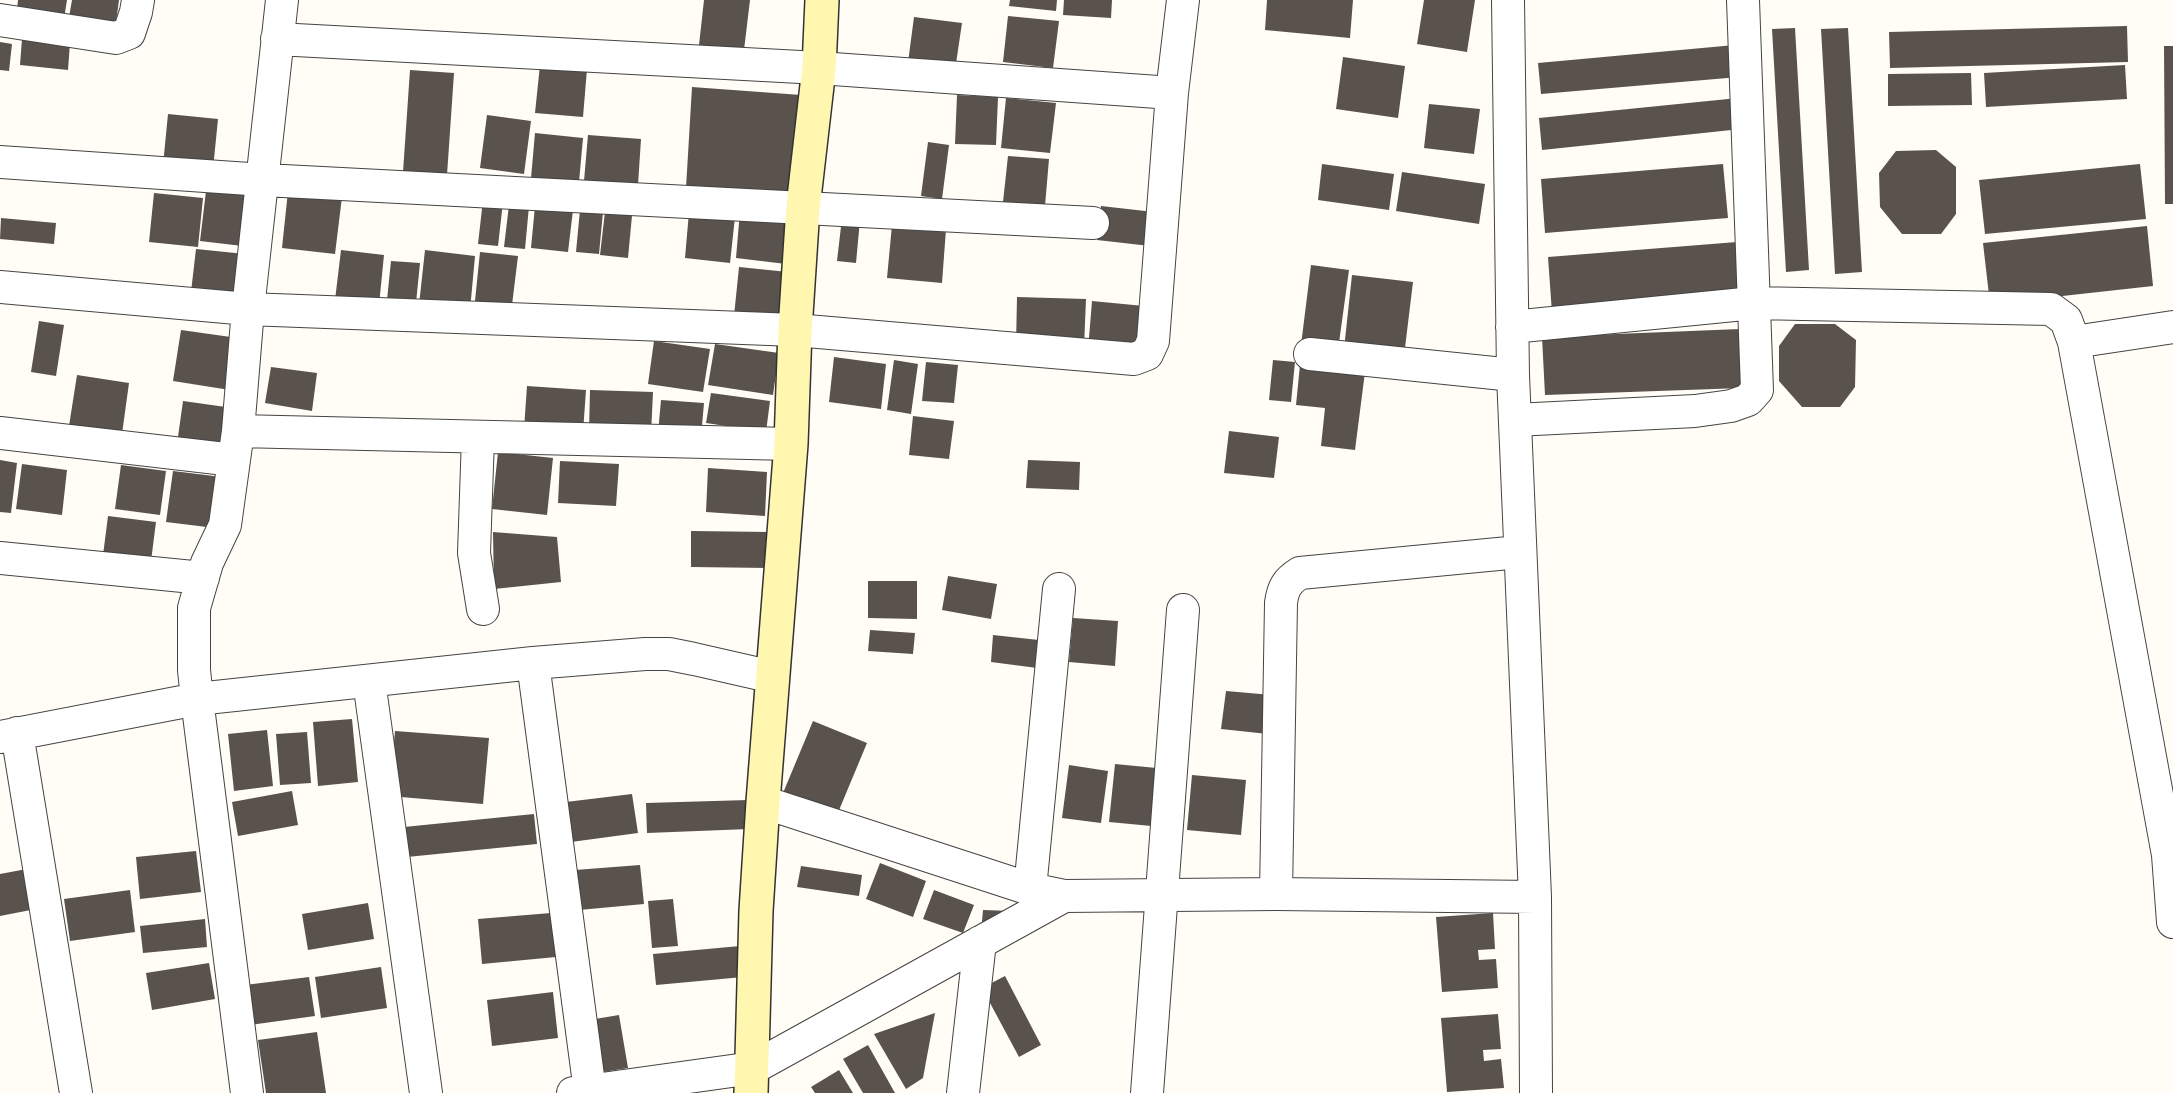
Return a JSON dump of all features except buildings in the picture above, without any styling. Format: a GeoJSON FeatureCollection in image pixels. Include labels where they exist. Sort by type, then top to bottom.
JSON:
{"type":"FeatureCollection","features":[{"type":"Feature","properties":{"kind":"street"},"geometry":{"type":"LineString","coordinates":[[0,20],[116,38],[129,33],[138,0]]}},
{"type":"Feature","properties":{"kind":"street"},"geometry":{"type":"LineString","coordinates":[[247,1093],[195,684],[194,608],[207,563],[225,525],[236,446],[248,309],[282,0]]}},
{"type":"Feature","properties":{"kind":"street"},"geometry":{"type":"LineString","coordinates":[[752,1081],[756,911],[763,802],[791,444],[803,207],[819,68],[822,0]]}},
{"type":"Feature","properties":{"kind":"street"},"geometry":{"type":"LineString","coordinates":[[0,287],[248,309],[795,330],[1134,359],[1147,354],[1153,341],[1172,93],[1183,0]]}},
{"type":"Feature","properties":{"kind":"street"},"geometry":{"type":"LineString","coordinates":[[1508,0],[1513,375],[1534,897],[1536,1093]]}},
{"type":"Feature","properties":{"kind":"street"},"geometry":{"type":"LineString","coordinates":[[1515,420],[1695,411],[1731,406],[1748,400],[1757,390],[1743,0]]}},
{"type":"Feature","properties":{"kind":"street"},"geometry":{"type":"LineString","coordinates":[[277,39],[819,68],[1172,93]]}},
{"type":"Feature","properties":{"kind":"street"},"geometry":{"type":"LineString","coordinates":[[0,162],[264,180],[1093,223]]}},
{"type":"Feature","properties":{"kind":"street"},"geometry":{"type":"LineString","coordinates":[[1512,327],[1754,303],[2051,309],[2066,320],[2074,342],[2171,854],[2173,922]]}},
{"type":"Feature","properties":{"kind":"street"},"geometry":{"type":"LineString","coordinates":[[2074,342],[2173,327]]}},
{"type":"Feature","properties":{"kind":"street"},"geometry":{"type":"LineString","coordinates":[[1310,354],[1513,375]]}},
{"type":"Feature","properties":{"kind":"street"},"geometry":{"type":"LineString","coordinates":[[0,433],[236,446],[478,436],[791,444]]}},
{"type":"Feature","properties":{"kind":"street"},"geometry":{"type":"LineString","coordinates":[[478,436],[474,553],[483,609]]}},
{"type":"Feature","properties":{"kind":"street"},"geometry":{"type":"LineString","coordinates":[[1276,894],[1281,603],[1282,591],[1289,580],[1300,573],[1519,552]]}},
{"type":"Feature","properties":{"kind":"street"},"geometry":{"type":"LineString","coordinates":[[0,558],[203,578]]}},
{"type":"Feature","properties":{"kind":"street"},"geometry":{"type":"LineString","coordinates":[[1030,889],[1059,589]]}},
{"type":"Feature","properties":{"kind":"street"},"geometry":{"type":"LineString","coordinates":[[1148,1093],[1183,610]]}},
{"type":"Feature","properties":{"kind":"street"},"geometry":{"type":"LineString","coordinates":[[76,1093],[9,735],[195,684],[369,681],[533,663],[645,654],[669,654],[773,676]]}},
{"type":"Feature","properties":{"kind":"street"},"geometry":{"type":"LineString","coordinates":[[533,663],[582,1092],[752,1081],[980,942],[1064,896]]}},
{"type":"Feature","properties":{"kind":"street"},"geometry":{"type":"LineString","coordinates":[[369,681],[426,1093]]}},
{"type":"Feature","properties":{"kind":"street"},"geometry":{"type":"LineString","coordinates":[[763,802],[1030,889],[1064,896],[1276,894],[1534,897]]}},
{"type":"Feature","properties":{"kind":"street"},"geometry":{"type":"LineString","coordinates":[[968,1092],[980,942]]}}]}
